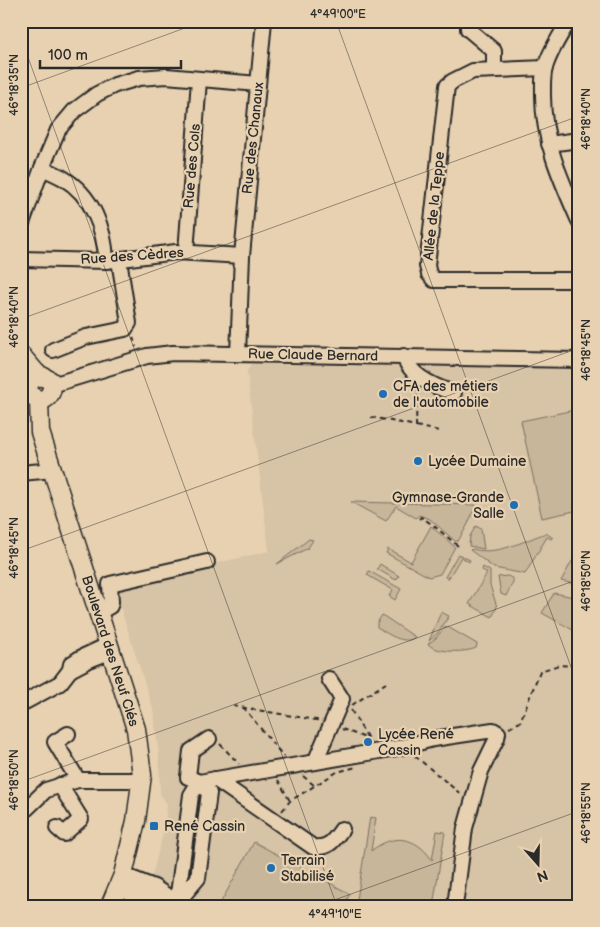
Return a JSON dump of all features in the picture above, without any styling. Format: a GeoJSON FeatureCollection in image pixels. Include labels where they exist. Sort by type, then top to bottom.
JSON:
{"type":"FeatureCollection","features":[{"type":"Feature","properties":{"kind":"main road"},"geometry":{"type":"LineString","coordinates":[[21,355],[35,379]]}},
{"type":"Feature","properties":{"kind":"main road","name":"Boulevard des Neuf Clés"},"geometry":{"type":"LineString","coordinates":[[35,379],[53,388],[50,396],[39,400],[40,432],[136,729],[142,775],[134,834],[120,882],[110,906]]}},
{"type":"Feature","properties":{"kind":"street","name":"Rue des Chanaux"},"geometry":{"type":"LineString","coordinates":[[238,354],[242,256],[264,21]]}},
{"type":"Feature","properties":{"kind":"street"},"geometry":{"type":"LineString","coordinates":[[468,21],[468,29],[494,51],[494,70]]}},
{"type":"Feature","properties":{"kind":"street"},"geometry":{"type":"LineString","coordinates":[[569,21],[545,68],[543,112],[556,168],[579,221]]}},
{"type":"Feature","properties":{"kind":"street","name":"Allée de la Teppe"},"geometry":{"type":"LineString","coordinates":[[545,68],[473,72],[453,81],[447,86],[427,266],[429,274],[434,280],[579,280]]}},
{"type":"Feature","properties":{"kind":"street"},"geometry":{"type":"LineString","coordinates":[[21,226],[58,130],[74,111],[97,94],[115,85],[139,78],[166,76],[258,84]]}},
{"type":"Feature","properties":{"kind":"street","name":"Rue des Cols"},"geometry":{"type":"LineString","coordinates":[[186,252],[199,80]]}},
{"type":"Feature","properties":{"kind":"street"},"geometry":{"type":"LineString","coordinates":[[549,144],[579,140]]}},
{"type":"Feature","properties":{"kind":"street"},"geometry":{"type":"LineString","coordinates":[[42,168],[64,178],[90,204],[112,260],[129,323],[125,329],[86,337],[53,350]]}},
{"type":"Feature","properties":{"kind":"street","name":"Rue des Cèdres"},"geometry":{"type":"LineString","coordinates":[[21,259],[112,260],[176,252],[242,256]]}},
{"type":"Feature","properties":{"kind":"street","name":"Rue Claude Bernard"},"geometry":{"type":"LineString","coordinates":[[35,379],[173,353],[579,360]]}},
{"type":"Feature","properties":{"kind":"street"},"geometry":{"type":"LineString","coordinates":[[404,356],[406,363],[415,374],[435,387],[454,393]]}},
{"type":"Feature","properties":{"kind":"street"},"geometry":{"type":"LineString","coordinates":[[21,473],[53,470]]}},
{"type":"Feature","properties":{"kind":"street"},"geometry":{"type":"LineString","coordinates":[[99,612],[110,606],[112,602],[110,584],[207,562]]}},
{"type":"Feature","properties":{"kind":"street"},"geometry":{"type":"LineString","coordinates":[[21,704],[60,683],[70,670],[71,664],[80,658],[111,648]]}},
{"type":"Feature","properties":{"kind":"street"},"geometry":{"type":"LineString","coordinates":[[315,762],[342,699],[329,679]]}},
{"type":"Feature","properties":{"kind":"street"},"geometry":{"type":"LineString","coordinates":[[214,741],[191,751],[188,777],[199,782],[403,747],[433,739],[493,730],[498,733],[482,772],[465,828],[455,906]]}},
{"type":"Feature","properties":{"kind":"street"},"geometry":{"type":"LineString","coordinates":[[68,734],[55,742],[78,780]]}},
{"type":"Feature","properties":{"kind":"street"},"geometry":{"type":"LineString","coordinates":[[215,779],[313,847],[322,848],[332,842],[342,829]]}},
{"type":"Feature","properties":{"kind":"street"},"geometry":{"type":"LineString","coordinates":[[21,814],[46,790],[60,785],[78,780],[141,780]]}},
{"type":"Feature","properties":{"kind":"street"},"geometry":{"type":"LineString","coordinates":[[120,882],[154,887],[180,904],[191,795],[199,782]]}},
{"type":"Feature","properties":{"kind":"street"},"geometry":{"type":"LineString","coordinates":[[56,828],[64,834],[81,820],[60,785]]}},
{"type":"Feature","properties":{"kind":"path"},"geometry":{"type":"LineString","coordinates":[[129,323],[139,358]]}},
{"type":"Feature","properties":{"kind":"path"},"geometry":{"type":"LineString","coordinates":[[416,426],[417,401]]}},
{"type":"Feature","properties":{"kind":"path"},"geometry":{"type":"LineString","coordinates":[[371,418],[440,431]]}},
{"type":"Feature","properties":{"kind":"path"},"geometry":{"type":"LineString","coordinates":[[419,519],[421,517],[433,525],[458,546]]}},
{"type":"Feature","properties":{"kind":"path"},"geometry":{"type":"LineString","coordinates":[[498,733],[520,722],[540,671],[559,665],[579,666]]}},
{"type":"Feature","properties":{"kind":"path"},"geometry":{"type":"LineString","coordinates":[[376,751],[349,707],[386,683]]}},
{"type":"Feature","properties":{"kind":"path"},"geometry":{"type":"LineString","coordinates":[[233,706],[320,720],[368,739]]}},
{"type":"Feature","properties":{"kind":"path"},"geometry":{"type":"LineString","coordinates":[[243,707],[292,766],[315,786]]}},
{"type":"Feature","properties":{"kind":"path"},"geometry":{"type":"LineString","coordinates":[[214,741],[248,773]]}},
{"type":"Feature","properties":{"kind":"path"},"geometry":{"type":"LineString","coordinates":[[403,747],[472,804]]}},
{"type":"Feature","properties":{"kind":"path"},"geometry":{"type":"LineString","coordinates":[[274,820],[290,801],[337,772],[360,765]]}},
{"type":"Feature","properties":{"kind":"path"},"geometry":{"type":"LineString","coordinates":[[272,769],[290,801]]}},
{"type":"Feature","properties":{"kind":"shaded area"},"geometry":{"type":"Polygon","coordinates":[[[251,364],[579,369],[579,906],[144,906],[165,826],[167,804],[160,794],[159,755],[153,709],[114,587],[269,551],[247,371],[251,364]]]}},
{"type":"Feature","properties":{"kind":"shaded area"},"geometry":{"type":"Polygon","coordinates":[[[579,409],[579,510],[542,518],[521,421],[579,409]]]}},
{"type":"Feature","properties":{"kind":"shaded area"},"geometry":{"type":"Polygon","coordinates":[[[351,502],[476,505],[467,526],[458,541],[455,541],[430,519],[419,515],[416,518],[396,506],[386,521],[351,502]]]}},
{"type":"Feature","properties":{"kind":"shaded area"},"geometry":{"type":"Polygon","coordinates":[[[431,526],[455,547],[440,574],[429,577],[386,553],[388,549],[411,562],[431,526]]]}},
{"type":"Feature","properties":{"kind":"shaded area"},"geometry":{"type":"Polygon","coordinates":[[[476,526],[481,529],[484,549],[469,546],[470,536],[476,526]]]}},
{"type":"Feature","properties":{"kind":"shaded area"},"geometry":{"type":"Polygon","coordinates":[[[546,533],[553,538],[547,537],[525,574],[494,568],[470,550],[491,551],[501,549],[546,533]]]}},
{"type":"Feature","properties":{"kind":"shaded area"},"geometry":{"type":"Polygon","coordinates":[[[309,539],[313,540],[308,548],[277,564],[309,539]]]}},
{"type":"Feature","properties":{"kind":"shaded area"},"geometry":{"type":"Polygon","coordinates":[[[458,554],[470,560],[469,562],[461,557],[448,579],[445,577],[458,554]]]}},
{"type":"Feature","properties":{"kind":"shaded area"},"geometry":{"type":"Polygon","coordinates":[[[579,557],[579,585],[561,581],[572,561],[575,562],[579,557]]]}},
{"type":"Feature","properties":{"kind":"shaded area"},"geometry":{"type":"Polygon","coordinates":[[[380,564],[399,576],[396,580],[377,569],[380,564]]]}},
{"type":"Feature","properties":{"kind":"shaded area"},"geometry":{"type":"Polygon","coordinates":[[[483,567],[490,571],[490,585],[497,607],[492,617],[469,604],[487,573],[482,570],[483,567]]]}},
{"type":"Feature","properties":{"kind":"shaded area"},"geometry":{"type":"Polygon","coordinates":[[[369,571],[401,589],[395,600],[389,596],[393,590],[367,575],[369,571]]]}},
{"type":"Feature","properties":{"kind":"shaded area"},"geometry":{"type":"Polygon","coordinates":[[[508,576],[513,579],[513,582],[506,596],[501,594],[498,577],[508,576]]]}},
{"type":"Feature","properties":{"kind":"shaded area"},"geometry":{"type":"Polygon","coordinates":[[[554,593],[579,598],[579,621],[573,630],[542,613],[554,593]]]}},
{"type":"Feature","properties":{"kind":"shaded area"},"geometry":{"type":"Polygon","coordinates":[[[441,612],[449,616],[438,633],[429,641],[441,612]]]}},
{"type":"Feature","properties":{"kind":"shaded area"},"geometry":{"type":"Polygon","coordinates":[[[382,615],[415,637],[406,640],[401,639],[377,627],[377,623],[382,615]]]}},
{"type":"Feature","properties":{"kind":"shaded area"},"geometry":{"type":"Polygon","coordinates":[[[446,626],[477,644],[476,648],[465,651],[444,651],[428,644],[446,626]]]}},
{"type":"Feature","properties":{"kind":"shaded area"},"geometry":{"type":"Polygon","coordinates":[[[370,817],[376,818],[371,851],[388,841],[404,840],[419,846],[432,860],[437,831],[445,832],[433,906],[356,906],[370,817]]]}},
{"type":"Feature","properties":{"kind":"shaded area","name":"Terrain Stabilisé"},"geometry":{"type":"Polygon","coordinates":[[[254,842],[350,894],[343,906],[229,906],[221,902],[254,842]]]}},
{"type":"Feature","properties":{"kind":"place","name":"CFA des métiers de l'automobile"},"geometry":{"type":"Point","coordinates":[383,394]}},
{"type":"Feature","properties":{"kind":"place","name":"Lycée Dumaine"},"geometry":{"type":"Point","coordinates":[418,461]}},
{"type":"Feature","properties":{"kind":"place","name":"Gymnase-Grande Salle"},"geometry":{"type":"Point","coordinates":[514,505]}},
{"type":"Feature","properties":{"kind":"place","name":"Lycée René Cassin"},"geometry":{"type":"Point","coordinates":[368,742]}},
{"type":"Feature","properties":{"kind":"place","name":"René Cassin"},"geometry":{"type":"Point","coordinates":[154,826]}},
{"type":"Feature","properties":{"kind":"place","name":"Terrain Stabilisé"},"geometry":{"type":"Point","coordinates":[271,868]}}]}
